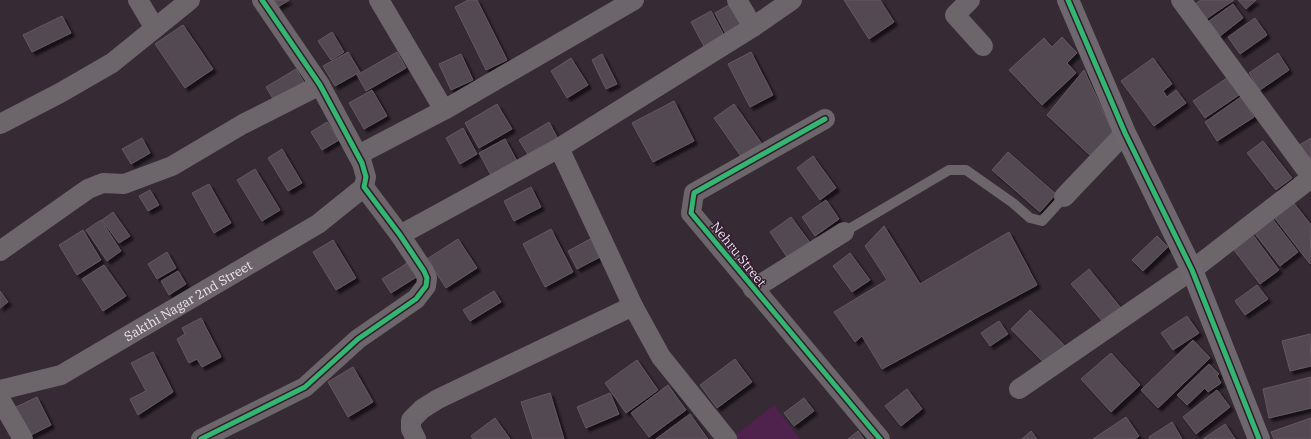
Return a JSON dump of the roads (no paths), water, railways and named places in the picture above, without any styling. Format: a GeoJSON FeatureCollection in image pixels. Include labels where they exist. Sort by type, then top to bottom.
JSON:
{"type":"FeatureCollection","features":[{"type":"Feature","properties":{"kind":"street"},"geometry":{"type":"LineString","coordinates":[[138,0],[154,27]]}},
{"type":"Feature","properties":{"kind":"street"},"geometry":{"type":"LineString","coordinates":[[0,124],[60,93],[112,63],[154,27],[190,0]]}},
{"type":"Feature","properties":{"kind":"street"},"geometry":{"type":"LineString","coordinates":[[200,439],[305,387],[358,339],[416,299],[426,286],[427,278],[400,235],[364,187],[366,177],[358,155],[320,85],[262,0]]}},
{"type":"Feature","properties":{"kind":"street"},"geometry":{"type":"LineString","coordinates":[[379,0],[444,110]]}},
{"type":"Feature","properties":{"kind":"street"},"geometry":{"type":"LineString","coordinates":[[737,0],[753,27]]}},
{"type":"Feature","properties":{"kind":"street"},"geometry":{"type":"LineString","coordinates":[[400,235],[559,148],[753,27],[792,0]]}},
{"type":"Feature","properties":{"kind":"street"},"geometry":{"type":"LineString","coordinates":[[970,0],[955,15],[983,46]]}},
{"type":"Feature","properties":{"kind":"street"},"geometry":{"type":"LineString","coordinates":[[1068,0],[1125,133],[1192,270],[1258,439]]}},
{"type":"Feature","properties":{"kind":"street"},"geometry":{"type":"LineString","coordinates":[[1019,389],[1192,270],[1311,177],[1181,0]]}},
{"type":"Feature","properties":{"kind":"street"},"geometry":{"type":"LineString","coordinates":[[358,155],[444,110],[631,1]]}},
{"type":"Feature","properties":{"kind":"street"},"geometry":{"type":"LineString","coordinates":[[0,250],[88,189],[103,183],[124,184],[172,166],[243,124],[320,85]]}},
{"type":"Feature","properties":{"kind":"street","name":"Nehru Street"},"geometry":{"type":"LineString","coordinates":[[825,119],[694,193],[691,213],[880,439]]}},
{"type":"Feature","properties":{"kind":"street"},"geometry":{"type":"LineString","coordinates":[[1064,197],[1125,133]]}},
{"type":"Feature","properties":{"kind":"street"},"geometry":{"type":"LineString","coordinates":[[559,148],[633,306],[661,357],[727,439]]}},
{"type":"Feature","properties":{"kind":"street","name":"Sakthi Nagar 2nd Street"},"geometry":{"type":"LineString","coordinates":[[0,390],[61,375],[318,224],[364,187]]}},
{"type":"Feature","properties":{"kind":"street"},"geometry":{"type":"LineString","coordinates":[[754,289],[844,232]]}},
{"type":"Feature","properties":{"kind":"street"},"geometry":{"type":"LineString","coordinates":[[416,439],[411,429],[411,420],[438,399],[633,306]]}},
{"type":"Feature","properties":{"kind":"street"},"geometry":{"type":"LineString","coordinates":[[0,399],[23,439]]}},
{"type":"Feature","properties":{"kind":"lane"},"geometry":{"type":"LineString","coordinates":[[844,232],[949,170],[966,170],[1013,203],[1030,218],[1042,221],[1064,197]]}}]}
